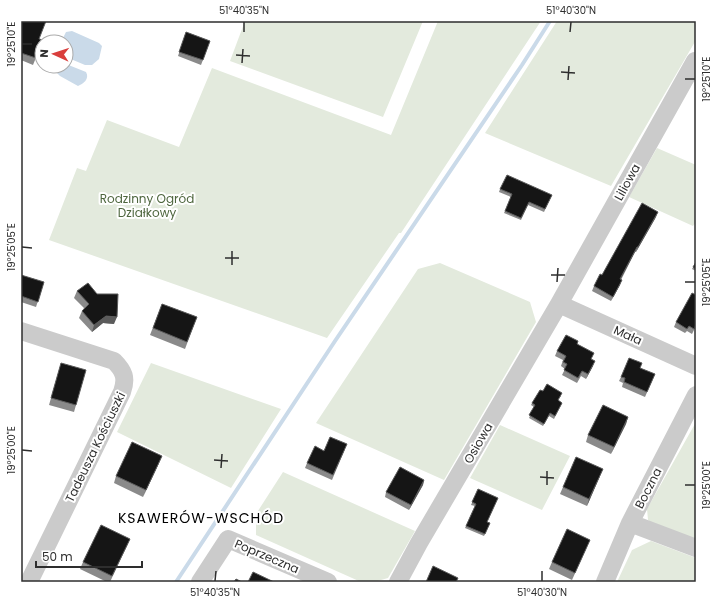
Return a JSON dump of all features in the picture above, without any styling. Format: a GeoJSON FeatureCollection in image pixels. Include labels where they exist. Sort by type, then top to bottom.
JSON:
{"type":"FeatureCollection","features":[{"type":"Feature","properties":{"kind":"street","name":"Liliowa"},"geometry":{"type":"LineString","coordinates":[[559,304],[696,61]]}},
{"type":"Feature","properties":{"kind":"street","name":"Mała"},"geometry":{"type":"LineString","coordinates":[[559,304],[696,366]]}},
{"type":"Feature","properties":{"kind":"street","name":"Osiowa"},"geometry":{"type":"LineString","coordinates":[[398,582],[423,536],[559,304]]}},
{"type":"Feature","properties":{"kind":"street","name":"Tadeusza Kościuszki"},"geometry":{"type":"LineString","coordinates":[[21,330],[114,362],[120,368],[125,379],[122,392],[31,578]]}},
{"type":"Feature","properties":{"kind":"street","name":"Boczna"},"geometry":{"type":"LineString","coordinates":[[604,582],[630,523],[696,395]]}},
{"type":"Feature","properties":{"kind":"street"},"geometry":{"type":"LineString","coordinates":[[630,523],[696,548]]}},
{"type":"Feature","properties":{"kind":"street","name":"Poprzeczna"},"geometry":{"type":"LineString","coordinates":[[200,582],[228,539],[328,582]]}},
{"type":"Feature","properties":{"kind":"green space"},"geometry":{"type":"Polygon","coordinates":[[[245,21],[423,21],[383,117],[230,61],[245,21]]]}},
{"type":"Feature","properties":{"kind":"green space","name":"Rodzinny Ogród Działkowy"},"geometry":{"type":"Polygon","coordinates":[[[438,21],[541,21],[401,233],[399,233],[327,338],[49,240],[77,168],[86,171],[107,120],[179,147],[212,68],[391,135],[438,21]]]}},
{"type":"Feature","properties":{"kind":"green space"},"geometry":{"type":"Polygon","coordinates":[[[557,21],[696,21],[696,40],[611,186],[485,133],[557,21]]]}},
{"type":"Feature","properties":{"kind":"green space"},"geometry":{"type":"Polygon","coordinates":[[[657,148],[696,165],[696,222],[693,226],[629,197],[657,148]]]}},
{"type":"Feature","properties":{"kind":"green space"},"geometry":{"type":"Polygon","coordinates":[[[440,263],[530,302],[536,322],[444,480],[316,423],[418,269],[440,263]]]}},
{"type":"Feature","properties":{"kind":"green space"},"geometry":{"type":"Polygon","coordinates":[[[151,363],[281,409],[231,488],[117,432],[151,363]]]}},
{"type":"Feature","properties":{"kind":"green space"},"geometry":{"type":"Polygon","coordinates":[[[696,422],[696,541],[654,525],[648,520],[647,509],[696,422]]]}},
{"type":"Feature","properties":{"kind":"green space"},"geometry":{"type":"Polygon","coordinates":[[[500,425],[570,456],[542,510],[470,478],[500,425]]]}},
{"type":"Feature","properties":{"kind":"green space"},"geometry":{"type":"Polygon","coordinates":[[[283,472],[415,531],[388,578],[374,582],[361,582],[256,535],[256,514],[283,472]]]}},
{"type":"Feature","properties":{"kind":"green space"},"geometry":{"type":"Polygon","coordinates":[[[651,541],[696,558],[696,582],[617,582],[632,550],[651,541]]]}},
{"type":"Feature","properties":{"kind":"water"},"geometry":{"type":"Polygon","coordinates":[[[72,31],[99,43],[102,46],[99,59],[92,65],[85,65],[74,60],[74,34],[65,34],[66,32],[72,31]]]}},
{"type":"Feature","properties":{"kind":"water"},"geometry":{"type":"Polygon","coordinates":[[[74,67],[86,72],[87,79],[78,86],[58,74],[74,74],[74,67]]]}},
{"type":"Feature","properties":{"kind":"building"},"geometry":{"type":"Polygon","coordinates":[[[21,21],[46,21],[41,34],[34,34],[34,57],[21,53],[21,21]]]}},
{"type":"Feature","properties":{"kind":"building"},"geometry":{"type":"Polygon","coordinates":[[[186,32],[210,41],[203,60],[179,52],[186,32]]]}},
{"type":"Feature","properties":{"kind":"building"},"geometry":{"type":"Polygon","coordinates":[[[507,175],[552,195],[545,209],[529,202],[521,218],[505,211],[512,194],[500,189],[507,175]]]}},
{"type":"Feature","properties":{"kind":"building"},"geometry":{"type":"Polygon","coordinates":[[[642,203],[658,212],[620,279],[622,280],[613,297],[594,286],[600,274],[602,275],[642,203]]]}},
{"type":"Feature","properties":{"kind":"building"},"geometry":{"type":"Polygon","coordinates":[[[696,262],[696,269],[693,267],[696,262]]]}},
{"type":"Feature","properties":{"kind":"building"},"geometry":{"type":"Polygon","coordinates":[[[21,275],[44,282],[38,302],[21,296],[21,275]]]}},
{"type":"Feature","properties":{"kind":"building"},"geometry":{"type":"Polygon","coordinates":[[[88,283],[97,294],[118,294],[117,317],[106,316],[94,325],[82,311],[89,304],[77,291],[88,283]]]}},
{"type":"Feature","properties":{"kind":"building"},"geometry":{"type":"Polygon","coordinates":[[[692,293],[696,295],[696,324],[694,329],[689,326],[687,329],[676,322],[692,293]]]}},
{"type":"Feature","properties":{"kind":"building"},"geometry":{"type":"Polygon","coordinates":[[[162,304],[197,317],[187,342],[153,328],[162,304]]]}},
{"type":"Feature","properties":{"kind":"building"},"geometry":{"type":"Polygon","coordinates":[[[566,335],[578,341],[577,344],[594,353],[591,359],[595,361],[588,374],[582,371],[578,378],[564,370],[567,364],[563,362],[566,356],[557,351],[566,335]]]}},
{"type":"Feature","properties":{"kind":"building"},"geometry":{"type":"Polygon","coordinates":[[[629,358],[642,363],[640,368],[655,374],[647,392],[624,382],[625,378],[621,377],[629,358]]]}},
{"type":"Feature","properties":{"kind":"building"},"geometry":{"type":"Polygon","coordinates":[[[61,363],[86,370],[76,405],[51,398],[61,363]]]}},
{"type":"Feature","properties":{"kind":"building"},"geometry":{"type":"Polygon","coordinates":[[[547,384],[562,393],[558,400],[562,403],[555,416],[550,413],[544,424],[529,415],[535,405],[532,403],[540,390],[543,391],[547,384]]]}},
{"type":"Feature","properties":{"kind":"building"},"geometry":{"type":"Polygon","coordinates":[[[603,405],[628,417],[614,447],[588,435],[603,405]]]}},
{"type":"Feature","properties":{"kind":"building"},"geometry":{"type":"Polygon","coordinates":[[[330,437],[347,444],[333,475],[307,463],[315,446],[324,451],[330,437]]]}},
{"type":"Feature","properties":{"kind":"building"},"geometry":{"type":"Polygon","coordinates":[[[132,442],[162,456],[146,490],[116,476],[132,442]]]}},
{"type":"Feature","properties":{"kind":"building"},"geometry":{"type":"Polygon","coordinates":[[[576,457],[603,469],[589,499],[563,487],[576,457]]]}},
{"type":"Feature","properties":{"kind":"building"},"geometry":{"type":"Polygon","coordinates":[[[400,467],[424,480],[411,505],[386,492],[400,467]]]}},
{"type":"Feature","properties":{"kind":"building"},"geometry":{"type":"Polygon","coordinates":[[[478,489],[498,498],[487,522],[490,523],[485,534],[466,526],[476,504],[472,502],[478,489]]]}},
{"type":"Feature","properties":{"kind":"building"},"geometry":{"type":"Polygon","coordinates":[[[101,525],[130,539],[112,576],[83,562],[101,525]]]}},
{"type":"Feature","properties":{"kind":"building"},"geometry":{"type":"Polygon","coordinates":[[[567,529],[590,540],[575,573],[552,562],[567,529]]]}},
{"type":"Feature","properties":{"kind":"building"},"geometry":{"type":"Polygon","coordinates":[[[433,566],[458,578],[456,582],[426,582],[433,566]]]}},
{"type":"Feature","properties":{"kind":"building"},"geometry":{"type":"Polygon","coordinates":[[[253,572],[274,582],[248,582],[253,572]]]}},
{"type":"Feature","properties":{"kind":"building"},"geometry":{"type":"Polygon","coordinates":[[[236,579],[242,582],[234,582],[236,579]]]}},
{"type":"Feature","properties":{"kind":"waterway"},"geometry":{"type":"LineString","coordinates":[[176,582],[335,341],[522,65],[550,21]]}},
{"type":"Feature","properties":{"kind":"district","name":"KSAWERÓW-WSCHÓD"},"geometry":{"type":"Point","coordinates":[201,518]}}]}
